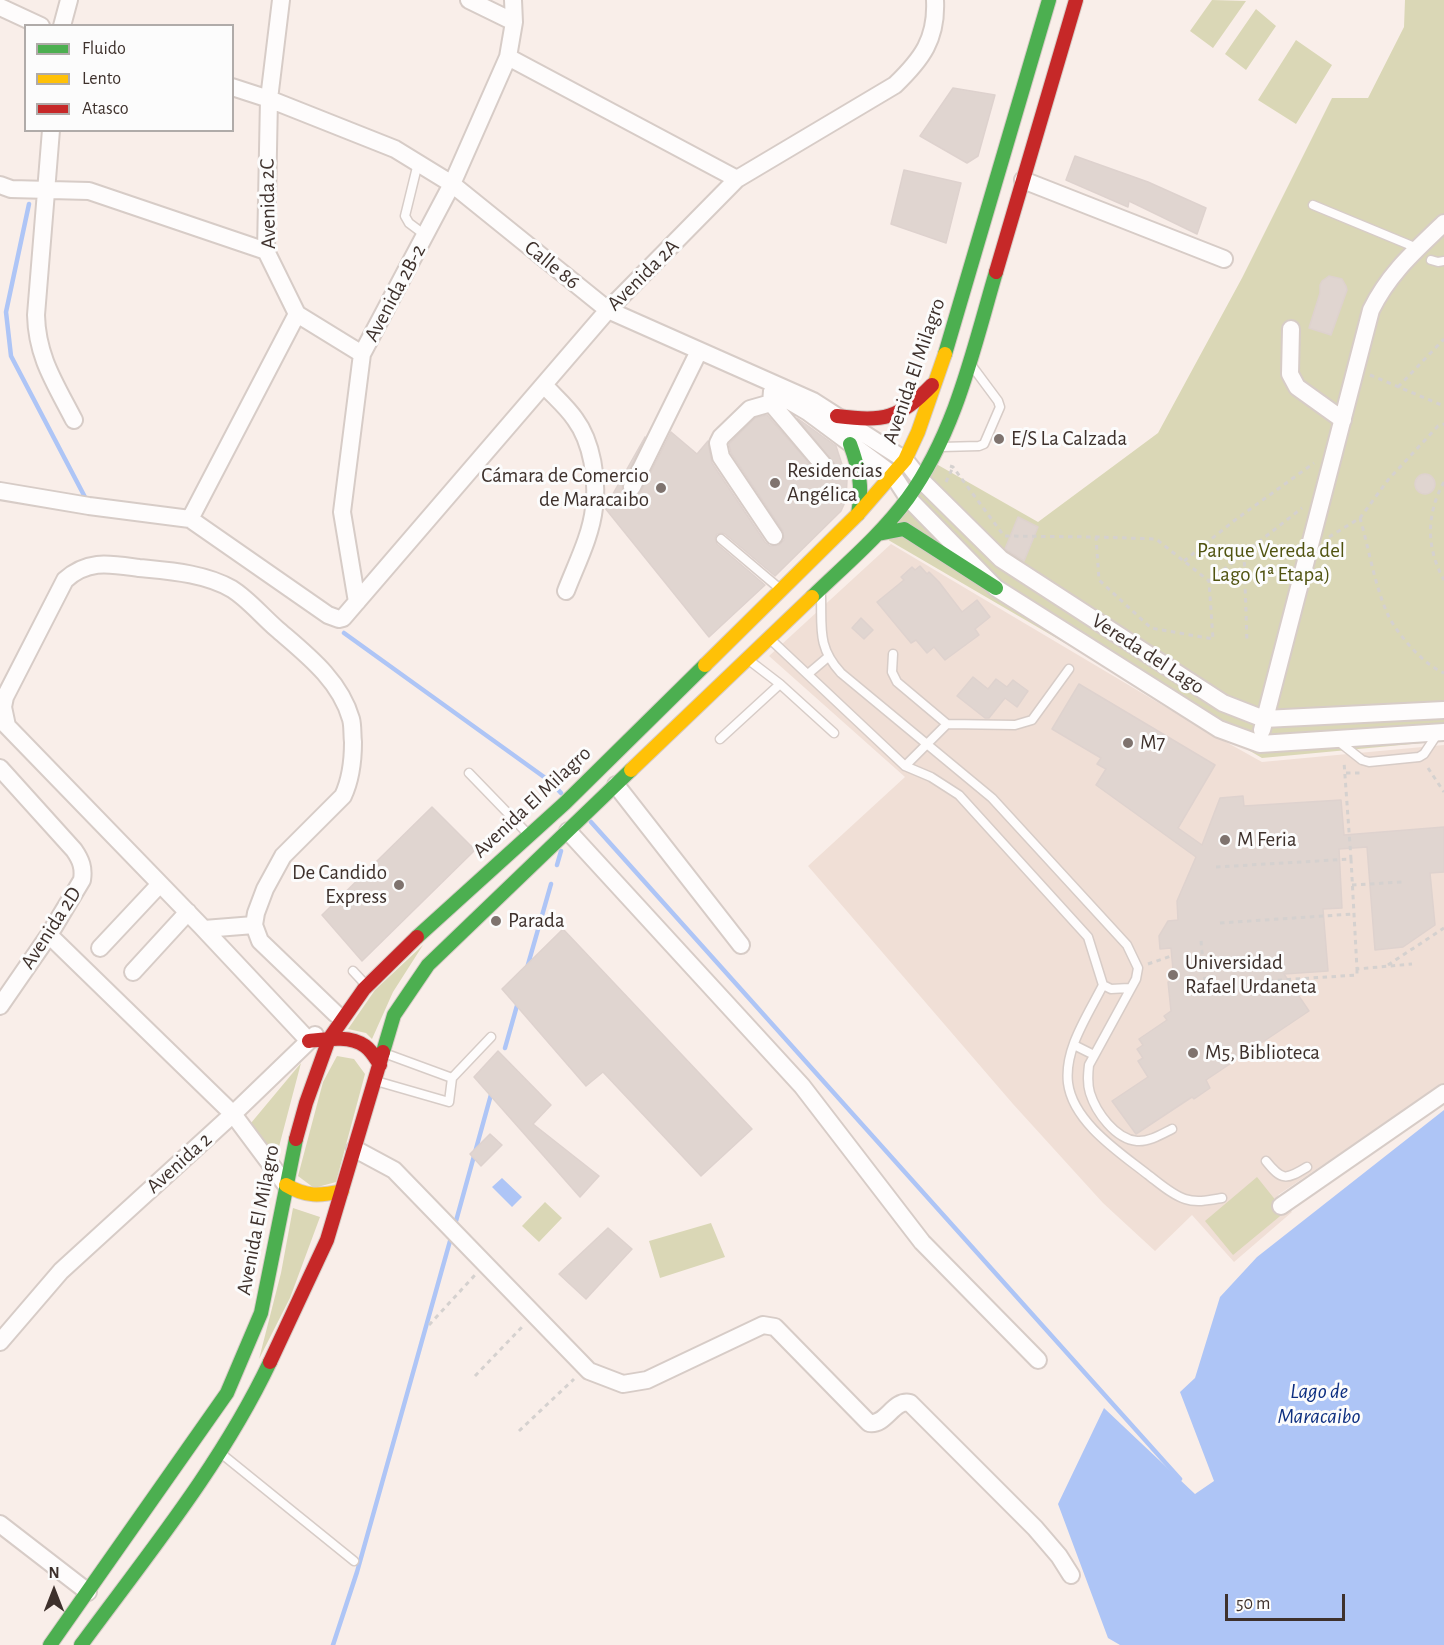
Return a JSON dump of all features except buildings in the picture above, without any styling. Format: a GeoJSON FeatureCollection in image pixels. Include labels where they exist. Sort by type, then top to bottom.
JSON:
{"type":"FeatureCollection","features":[{"type":"Feature","properties":{"kind":"main road","name":"Avenida El Milagro"},"geometry":{"type":"LineString","coordinates":[[50,1645],[227,1393],[261,1313],[292,1153],[306,1103],[329,1039],[365,987],[400,952],[529,836],[858,514],[905,460],[938,379],[1049,0]]}},
{"type":"Feature","properties":{"kind":"main road"},"geometry":{"type":"LineString","coordinates":[[81,1645],[220,1453],[251,1402],[322,1251],[376,1081],[394,1015],[428,965],[878,534],[908,498],[920,479],[955,411],[1076,0]]}},
{"type":"Feature","properties":{"kind":"main road"},"geometry":{"type":"LineString","coordinates":[[837,416],[866,420],[892,417],[913,405],[938,379]]}},
{"type":"Feature","properties":{"kind":"main road"},"geometry":{"type":"LineString","coordinates":[[850,444],[862,473],[862,500],[858,514]]}},
{"type":"Feature","properties":{"kind":"main road"},"geometry":{"type":"LineString","coordinates":[[878,534],[904,529],[996,588]]}},
{"type":"Feature","properties":{"kind":"main road"},"geometry":{"type":"LineString","coordinates":[[309,1041],[346,1040],[366,1046],[382,1059]]}},
{"type":"Feature","properties":{"kind":"main road"},"geometry":{"type":"LineString","coordinates":[[286,1185],[300,1195],[318,1197],[342,1191]]}},
{"type":"Feature","properties":{"kind":"street"},"geometry":{"type":"LineString","coordinates":[[63,24],[69,0]]}},
{"type":"Feature","properties":{"kind":"street","name":"Avenida 2C"},"geometry":{"type":"LineString","coordinates":[[280,0],[269,99],[266,251],[297,314]]}},
{"type":"Feature","properties":{"kind":"street"},"geometry":{"type":"LineString","coordinates":[[469,0],[514,22]]}},
{"type":"Feature","properties":{"kind":"street","name":"Avenida 2B-2"},"geometry":{"type":"LineString","coordinates":[[357,602],[342,512],[362,354],[452,184],[508,57],[514,22],[513,0]]}},
{"type":"Feature","properties":{"kind":"street","name":"Avenida 2A"},"geometry":{"type":"LineString","coordinates":[[190,519],[333,618],[343,618],[608,310],[737,179],[895,85],[915,66],[927,49],[934,29],[935,0]]}},
{"type":"Feature","properties":{"kind":"street"},"geometry":{"type":"LineString","coordinates":[[0,7],[37,24]]}},
{"type":"Feature","properties":{"kind":"street"},"geometry":{"type":"LineString","coordinates":[[508,57],[737,179]]}},
{"type":"Feature","properties":{"kind":"street","name":"Calle 86"},"geometry":{"type":"LineString","coordinates":[[234,88],[375,140],[418,163],[452,184],[608,310],[813,401],[905,460]]}},
{"type":"Feature","properties":{"kind":"street"},"geometry":{"type":"LineString","coordinates":[[51,132],[36,315],[37,337],[45,365],[74,420]]}},
{"type":"Feature","properties":{"kind":"street"},"geometry":{"type":"LineString","coordinates":[[1023,180],[1224,259]]}},
{"type":"Feature","properties":{"kind":"street"},"geometry":{"type":"LineString","coordinates":[[0,185],[11,189],[89,191],[266,251]]}},
{"type":"Feature","properties":{"kind":"street"},"geometry":{"type":"LineString","coordinates":[[1260,744],[1264,719],[1371,310],[1382,288],[1417,248],[1444,223]]}},
{"type":"Feature","properties":{"kind":"street"},"geometry":{"type":"LineString","coordinates":[[1,495],[190,519],[297,314],[362,354]]}},
{"type":"Feature","properties":{"kind":"street"},"geometry":{"type":"LineString","coordinates":[[1291,329],[1290,374],[1292,381],[1343,420]]}},
{"type":"Feature","properties":{"kind":"street"},"geometry":{"type":"LineString","coordinates":[[633,488],[707,355],[771,397],[808,412],[893,475]]}},
{"type":"Feature","properties":{"kind":"street"},"geometry":{"type":"LineString","coordinates":[[544,385],[576,419],[593,462],[594,508],[587,535],[566,591]]}},
{"type":"Feature","properties":{"kind":"street"},"geometry":{"type":"LineString","coordinates":[[771,397],[826,468]]}},
{"type":"Feature","properties":{"kind":"street"},"geometry":{"type":"LineString","coordinates":[[771,397],[745,412],[721,436],[718,443],[721,458],[774,536]]}},
{"type":"Feature","properties":{"kind":"street","name":"Vereda del Lago"},"geometry":{"type":"LineString","coordinates":[[905,460],[920,479],[1001,559],[1223,703],[1264,719],[1444,710]]}},
{"type":"Feature","properties":{"kind":"street","name":"Vereda del Lago"},"geometry":{"type":"LineString","coordinates":[[893,475],[908,498],[996,588],[1220,729],[1260,744],[1441,732]]}},
{"type":"Feature","properties":{"kind":"street"},"geometry":{"type":"LineString","coordinates":[[309,1041],[188,912],[7,726],[3,716],[5,697],[65,580],[76,570],[109,564],[182,573],[207,579],[232,590],[318,665],[339,692],[352,720],[353,756],[349,783],[343,796],[283,856],[265,889],[254,925],[260,940],[336,1014]]}},
{"type":"Feature","properties":{"kind":"street","name":"Avenida 2D"},"geometry":{"type":"LineString","coordinates":[[0,768],[74,850],[82,867],[82,880],[49,935],[0,1006]]}},
{"type":"Feature","properties":{"kind":"street"},"geometry":{"type":"LineString","coordinates":[[616,785],[741,945]]}},
{"type":"Feature","properties":{"kind":"street"},"geometry":{"type":"LineString","coordinates":[[568,831],[802,1086],[922,1242],[1038,1360]]}},
{"type":"Feature","properties":{"kind":"street"},"geometry":{"type":"LineString","coordinates":[[100,948],[160,884]]}},
{"type":"Feature","properties":{"kind":"street"},"geometry":{"type":"LineString","coordinates":[[133,972],[188,912]]}},
{"type":"Feature","properties":{"kind":"street"},"geometry":{"type":"LineString","coordinates":[[204,929],[254,925]]}},
{"type":"Feature","properties":{"kind":"street"},"geometry":{"type":"LineString","coordinates":[[49,935],[233,1114],[286,1185]]}},
{"type":"Feature","properties":{"kind":"street","name":"Avenida 2"},"geometry":{"type":"LineString","coordinates":[[0,1341],[61,1271],[233,1114],[365,987]]}},
{"type":"Feature","properties":{"kind":"street"},"geometry":{"type":"LineString","coordinates":[[1281,1206],[1444,1093]]}},
{"type":"Feature","properties":{"kind":"street"},"geometry":{"type":"LineString","coordinates":[[355,1149],[394,1170],[590,1371],[623,1384],[647,1380],[763,1326],[775,1327],[869,1423],[878,1423],[900,1404],[910,1403],[1035,1528],[1059,1556],[1071,1575]]}},
{"type":"Feature","properties":{"kind":"street"},"geometry":{"type":"LineString","coordinates":[[0,1524],[88,1592]]}},
{"type":"Feature","properties":{"kind":"lane"},"geometry":{"type":"LineString","coordinates":[[418,163],[405,216],[425,235]]}},
{"type":"Feature","properties":{"kind":"lane"},"geometry":{"type":"LineString","coordinates":[[1313,205],[1417,248]]}},
{"type":"Feature","properties":{"kind":"lane"},"geometry":{"type":"LineString","coordinates":[[1431,260],[1444,261]]}},
{"type":"Feature","properties":{"kind":"lane"},"geometry":{"type":"LineString","coordinates":[[937,447],[984,444],[1000,410],[998,401],[969,362]]}},
{"type":"Feature","properties":{"kind":"lane"},"geometry":{"type":"LineString","coordinates":[[721,539],[781,590]]}},
{"type":"Feature","properties":{"kind":"lane"},"geometry":{"type":"LineString","coordinates":[[821,589],[823,648],[841,673],[992,798],[1127,945],[1138,968],[1136,979],[1089,1065],[1090,1094],[1116,1133],[1138,1141],[1152,1138],[1172,1129]]}},
{"type":"Feature","properties":{"kind":"lane"},"geometry":{"type":"LineString","coordinates":[[769,638],[905,766],[931,777],[959,795],[1088,937],[1103,985],[1074,1045],[1068,1067],[1070,1092],[1075,1104],[1108,1145],[1165,1188],[1185,1199],[1202,1202],[1222,1198]]}},
{"type":"Feature","properties":{"kind":"lane"},"geometry":{"type":"LineString","coordinates":[[893,654],[892,672],[897,682],[947,724],[1015,725],[1032,720],[1069,669]]}},
{"type":"Feature","properties":{"kind":"lane"},"geometry":{"type":"LineString","coordinates":[[808,674],[828,657]]}},
{"type":"Feature","properties":{"kind":"lane"},"geometry":{"type":"LineString","coordinates":[[747,658],[780,684],[834,733]]}},
{"type":"Feature","properties":{"kind":"lane"},"geometry":{"type":"LineString","coordinates":[[720,739],[780,684]]}},
{"type":"Feature","properties":{"kind":"lane"},"geometry":{"type":"LineString","coordinates":[[905,766],[947,724]]}},
{"type":"Feature","properties":{"kind":"lane"},"geometry":{"type":"LineString","coordinates":[[1335,739],[1362,760],[1369,762],[1419,757],[1441,732]]}},
{"type":"Feature","properties":{"kind":"lane"},"geometry":{"type":"LineString","coordinates":[[469,773],[529,836]]}},
{"type":"Feature","properties":{"kind":"lane"},"geometry":{"type":"LineString","coordinates":[[353,971],[365,987]]}},
{"type":"Feature","properties":{"kind":"lane"},"geometry":{"type":"LineString","coordinates":[[1103,985],[1111,989],[1130,988]]}},
{"type":"Feature","properties":{"kind":"lane"},"geometry":{"type":"LineString","coordinates":[[376,1081],[448,1102],[452,1078],[491,1037]]}},
{"type":"Feature","properties":{"kind":"lane"},"geometry":{"type":"LineString","coordinates":[[1074,1045],[1094,1055]]}},
{"type":"Feature","properties":{"kind":"lane"},"geometry":{"type":"LineString","coordinates":[[382,1059],[452,1078]]}},
{"type":"Feature","properties":{"kind":"lane"},"geometry":{"type":"LineString","coordinates":[[1266,1161],[1278,1176],[1285,1178],[1307,1167]]}},
{"type":"Feature","properties":{"kind":"lane"},"geometry":{"type":"LineString","coordinates":[[220,1453],[354,1561]]}},
{"type":"Feature","properties":{"kind":"path"},"geometry":{"type":"LineString","coordinates":[[1398,387],[1444,339]]}},
{"type":"Feature","properties":{"kind":"path"},"geometry":{"type":"LineString","coordinates":[[1368,374],[1444,406]]}},
{"type":"Feature","properties":{"kind":"path"},"geometry":{"type":"LineString","coordinates":[[1323,542],[1360,518],[1388,480],[1438,426],[1444,424]]}},
{"type":"Feature","properties":{"kind":"path"},"geometry":{"type":"LineString","coordinates":[[1184,561],[1235,520],[1322,458]]}},
{"type":"Feature","properties":{"kind":"path"},"geometry":{"type":"LineString","coordinates":[[953,467],[1004,536],[1096,537],[1156,539],[1209,581],[1214,639],[1151,628],[1099,579],[1096,537]]}},
{"type":"Feature","properties":{"kind":"path"},"geometry":{"type":"LineString","coordinates":[[1444,482],[1433,507],[1429,537],[1432,554],[1444,580]]}},
{"type":"Feature","properties":{"kind":"path"},"geometry":{"type":"LineString","coordinates":[[1209,581],[1310,501]]}},
{"type":"Feature","properties":{"kind":"path"},"geometry":{"type":"LineString","coordinates":[[1360,518],[1389,617],[1412,649],[1436,670],[1444,673]]}},
{"type":"Feature","properties":{"kind":"path"},"geometry":{"type":"LineString","coordinates":[[1244,553],[1247,642]]}},
{"type":"Feature","properties":{"kind":"path"},"geometry":{"type":"LineString","coordinates":[[1201,941],[1205,985],[1357,975],[1344,762]]}},
{"type":"Feature","properties":{"kind":"path"},"geometry":{"type":"LineString","coordinates":[[1428,768],[1444,792]]}},
{"type":"Feature","properties":{"kind":"path"},"geometry":{"type":"LineString","coordinates":[[1346,773],[1362,773]]}},
{"type":"Feature","properties":{"kind":"path"},"geometry":{"type":"LineString","coordinates":[[1216,867],[1351,859]]}},
{"type":"Feature","properties":{"kind":"path"},"geometry":{"type":"LineString","coordinates":[[1352,885],[1402,882]]}},
{"type":"Feature","properties":{"kind":"path"},"geometry":{"type":"LineString","coordinates":[[1220,923],[1353,914]]}},
{"type":"Feature","properties":{"kind":"path"},"geometry":{"type":"LineString","coordinates":[[1386,966],[1444,928]]}},
{"type":"Feature","properties":{"kind":"path"},"geometry":{"type":"LineString","coordinates":[[1138,968],[1172,957]]}},
{"type":"Feature","properties":{"kind":"path"},"geometry":{"type":"LineString","coordinates":[[1357,969],[1412,964]]}},
{"type":"Feature","properties":{"kind":"path"},"geometry":{"type":"LineString","coordinates":[[429,1325],[485,1264]]}},
{"type":"Feature","properties":{"kind":"path"},"geometry":{"type":"LineString","coordinates":[[475,1376],[534,1314]]}},
{"type":"Feature","properties":{"kind":"path"},"geometry":{"type":"LineString","coordinates":[[519,1431],[586,1367]]}},
{"type":"Feature","properties":{"kind":"shaded area","name":"Universidad Rafael Urdaneta"},"geometry":{"type":"Polygon","coordinates":[[[891,544],[1262,762],[1444,745],[1444,1084],[1278,1195],[1292,1212],[1234,1262],[1192,1215],[1155,1251],[1103,1203],[1013,1104],[808,866],[905,777],[769,656],[891,544]]]}},
{"type":"Feature","properties":{"kind":"green space"},"geometry":{"type":"Polygon","coordinates":[[[1212,0],[1246,1],[1213,48],[1190,31],[1212,0]]]}},
{"type":"Feature","properties":{"kind":"green space","name":"Parque Vereda del Lago (1ª Etapa)"},"geometry":{"type":"Polygon","coordinates":[[[1405,0],[1444,0],[1444,741],[1262,758],[878,534],[931,461],[1038,522],[1158,433],[1242,278],[1332,98],[1368,98],[1404,27],[1405,0]]]}},
{"type":"Feature","properties":{"kind":"green space"},"geometry":{"type":"Polygon","coordinates":[[[1256,9],[1276,26],[1246,70],[1225,54],[1256,9]]]}},
{"type":"Feature","properties":{"kind":"green space"},"geometry":{"type":"Polygon","coordinates":[[[1296,40],[1332,65],[1296,124],[1258,100],[1296,40]]]}},
{"type":"Feature","properties":{"kind":"green space"},"geometry":{"type":"Polygon","coordinates":[[[423,945],[393,992],[372,1039],[366,1033],[348,1029],[375,990],[423,945]]]}},
{"type":"Feature","properties":{"kind":"green space"},"geometry":{"type":"Polygon","coordinates":[[[337,1056],[354,1059],[365,1074],[336,1182],[314,1188],[298,1176],[323,1082],[337,1056]]]}},
{"type":"Feature","properties":{"kind":"green space"},"geometry":{"type":"Polygon","coordinates":[[[301,1063],[275,1162],[246,1129],[301,1063]]]}},
{"type":"Feature","properties":{"kind":"green space"},"geometry":{"type":"Polygon","coordinates":[[[1257,1177],[1285,1212],[1233,1255],[1205,1221],[1257,1177]]]}},
{"type":"Feature","properties":{"kind":"green space"},"geometry":{"type":"Polygon","coordinates":[[[545,1202],[562,1218],[539,1242],[522,1226],[545,1202]]]}},
{"type":"Feature","properties":{"kind":"green space"},"geometry":{"type":"Polygon","coordinates":[[[293,1208],[320,1217],[290,1298],[259,1359],[281,1273],[293,1208]]]}},
{"type":"Feature","properties":{"kind":"green space"},"geometry":{"type":"Polygon","coordinates":[[[711,1223],[725,1257],[660,1278],[649,1241],[711,1223]]]}},
{"type":"Feature","properties":{"kind":"water","name":"Lago de Maracaibo"},"geometry":{"type":"Polygon","coordinates":[[[1444,1110],[1444,1645],[1120,1645],[1108,1638],[1058,1504],[1104,1408],[1195,1494],[1214,1481],[1180,1392],[1195,1378],[1220,1297],[1257,1257],[1444,1110]]]}},
{"type":"Feature","properties":{"kind":"water"},"geometry":{"type":"Polygon","coordinates":[[[502,1178],[522,1197],[512,1207],[492,1187],[502,1178]]]}},
{"type":"Feature","properties":{"kind":"waterway"},"geometry":{"type":"LineString","coordinates":[[29,204],[6,312],[11,356],[87,501]]}},
{"type":"Feature","properties":{"kind":"waterway"},"geometry":{"type":"LineString","coordinates":[[344,633],[551,782],[561,793]]}},
{"type":"Feature","properties":{"kind":"waterway"},"geometry":{"type":"LineString","coordinates":[[591,822],[1180,1479]]}},
{"type":"Feature","properties":{"kind":"waterway"},"geometry":{"type":"LineString","coordinates":[[557,865],[561,851]]}},
{"type":"Feature","properties":{"kind":"waterway"},"geometry":{"type":"LineString","coordinates":[[527,968],[551,884]]}},
{"type":"Feature","properties":{"kind":"waterway"},"geometry":{"type":"LineString","coordinates":[[505,1048],[518,1002]]}},
{"type":"Feature","properties":{"kind":"waterway"},"geometry":{"type":"LineString","coordinates":[[456,1221],[492,1091]]}},
{"type":"Feature","properties":{"kind":"waterway"},"geometry":{"type":"LineString","coordinates":[[333,1645],[357,1572],[450,1241]]}},
{"type":"Feature","properties":{"kind":"traffic: fast"},"geometry":{"type":"LineString","coordinates":[[945,354],[1049,0]]}},
{"type":"Feature","properties":{"kind":"traffic: fast"},"geometry":{"type":"LineString","coordinates":[[812,597],[886,525],[925,472],[951,418],[971,360],[996,272]]}},
{"type":"Feature","properties":{"kind":"traffic: fast"},"geometry":{"type":"LineString","coordinates":[[850,444],[859,478],[858,514]]}},
{"type":"Feature","properties":{"kind":"traffic: fast"},"geometry":{"type":"LineString","coordinates":[[878,534],[904,529],[996,588]]}},
{"type":"Feature","properties":{"kind":"traffic: fast"},"geometry":{"type":"LineString","coordinates":[[417,937],[565,803],[705,665]]}},
{"type":"Feature","properties":{"kind":"traffic: fast"},"geometry":{"type":"LineString","coordinates":[[383,1052],[394,1015],[428,965],[631,770]]}},
{"type":"Feature","properties":{"kind":"traffic: fast"},"geometry":{"type":"LineString","coordinates":[[50,1645],[227,1393],[261,1313],[296,1139]]}},
{"type":"Feature","properties":{"kind":"traffic: fast"},"geometry":{"type":"LineString","coordinates":[[81,1645],[206,1473],[251,1400],[270,1362]]}},
{"type":"Feature","properties":{"kind":"traffic: slow"},"geometry":{"type":"LineString","coordinates":[[705,665],[858,514],[905,460],[918,432],[945,354]]}},
{"type":"Feature","properties":{"kind":"traffic: slow"},"geometry":{"type":"LineString","coordinates":[[631,770],[812,597]]}},
{"type":"Feature","properties":{"kind":"traffic: slow"},"geometry":{"type":"LineString","coordinates":[[286,1185],[300,1192],[313,1194],[342,1191]]}},
{"type":"Feature","properties":{"kind":"traffic: jam"},"geometry":{"type":"LineString","coordinates":[[996,272],[1076,0]]}},
{"type":"Feature","properties":{"kind":"traffic: jam"},"geometry":{"type":"LineString","coordinates":[[837,416],[853,418],[890,416],[910,405],[932,385]]}},
{"type":"Feature","properties":{"kind":"traffic: jam"},"geometry":{"type":"LineString","coordinates":[[296,1139],[329,1039],[364,989],[417,937]]}},
{"type":"Feature","properties":{"kind":"traffic: jam"},"geometry":{"type":"LineString","coordinates":[[309,1041],[352,1040],[367,1048],[380,1065]]}},
{"type":"Feature","properties":{"kind":"traffic: jam"},"geometry":{"type":"LineString","coordinates":[[270,1362],[327,1240],[383,1052]]}},
{"type":"Feature","properties":{"kind":"place","name":"E/S La Calzada"},"geometry":{"type":"Point","coordinates":[999,439]}},
{"type":"Feature","properties":{"kind":"place","name":"Residencias Angélica"},"geometry":{"type":"Point","coordinates":[775,483]}},
{"type":"Feature","properties":{"kind":"place","name":"Cámara de Comercio de Maracaibo"},"geometry":{"type":"Point","coordinates":[661,488]}},
{"type":"Feature","properties":{"kind":"place","name":"M7"},"geometry":{"type":"Point","coordinates":[1128,743]}},
{"type":"Feature","properties":{"kind":"place","name":"M Feria"},"geometry":{"type":"Point","coordinates":[1225,840]}},
{"type":"Feature","properties":{"kind":"place","name":"De Candido Express"},"geometry":{"type":"Point","coordinates":[399,885]}},
{"type":"Feature","properties":{"kind":"place","name":"Parada"},"geometry":{"type":"Point","coordinates":[496,921]}},
{"type":"Feature","properties":{"kind":"place","name":"Universidad Rafael Urdaneta"},"geometry":{"type":"Point","coordinates":[1173,975]}},
{"type":"Feature","properties":{"kind":"place","name":"M5, Biblioteca"},"geometry":{"type":"Point","coordinates":[1193,1053]}}]}
